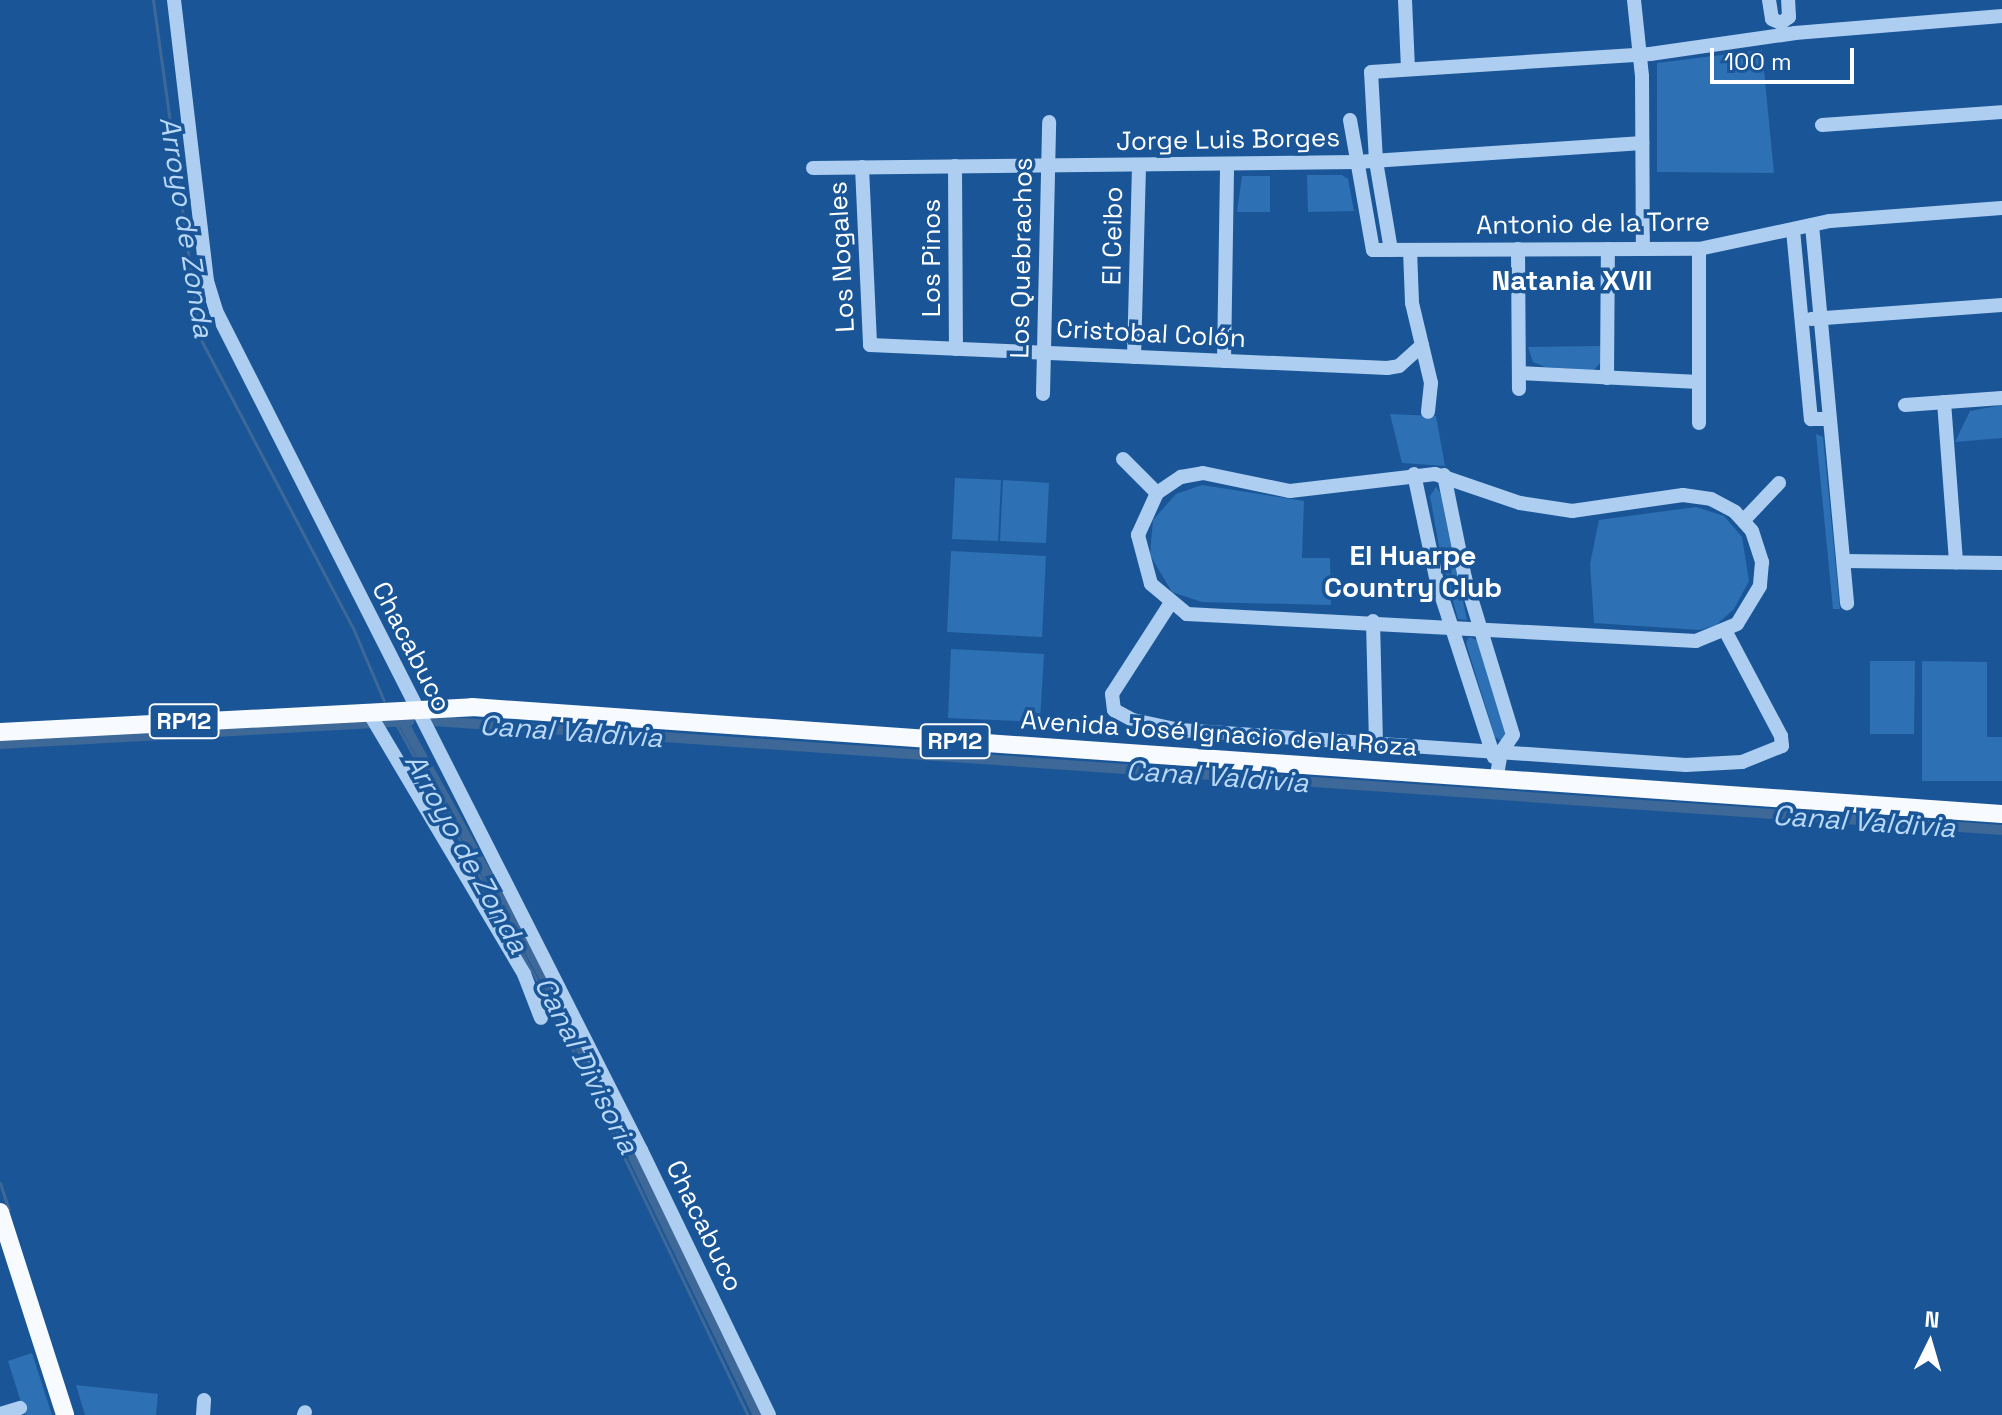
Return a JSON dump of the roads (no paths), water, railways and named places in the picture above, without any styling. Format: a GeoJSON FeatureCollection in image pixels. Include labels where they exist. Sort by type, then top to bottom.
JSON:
{"type":"FeatureCollection","features":[{"type":"Feature","properties":{"kind":"main road","name":"Avenida José Ignacio de la Roza"},"geometry":{"type":"LineString","coordinates":[[0,732],[373,719],[413,708],[485,708],[1497,773],[2002,814]]}},
{"type":"Feature","properties":{"kind":"main road"},"geometry":{"type":"LineString","coordinates":[[0,1212],[65,1415]]}},
{"type":"Feature","properties":{"kind":"street","name":"Chacabuco"},"geometry":{"type":"LineString","coordinates":[[174,0],[210,294],[413,708],[561,991],[769,1415]]}},
{"type":"Feature","properties":{"kind":"street"},"geometry":{"type":"LineString","coordinates":[[1405,0],[1408,69]]}},
{"type":"Feature","properties":{"kind":"street"},"geometry":{"type":"LineString","coordinates":[[1634,0],[1639,55],[1643,248]]}},
{"type":"Feature","properties":{"kind":"street"},"geometry":{"type":"LineString","coordinates":[[1769,0],[1772,19],[1782,29]]}},
{"type":"Feature","properties":{"kind":"street"},"geometry":{"type":"LineString","coordinates":[[1782,29],[1789,17],[1788,0]]}},
{"type":"Feature","properties":{"kind":"street"},"geometry":{"type":"LineString","coordinates":[[1391,250],[1376,161],[1371,72],[1639,55],[1782,29],[1995,16],[1987,0]]}},
{"type":"Feature","properties":{"kind":"street"},"geometry":{"type":"LineString","coordinates":[[1822,125],[2002,112]]}},
{"type":"Feature","properties":{"kind":"street"},"geometry":{"type":"LineString","coordinates":[[1350,120],[1357,162]]}},
{"type":"Feature","properties":{"kind":"street","name":"Los Quebrachos"},"geometry":{"type":"LineString","coordinates":[[1043,394],[1049,122]]}},
{"type":"Feature","properties":{"kind":"street","name":"Jorge Luis Borges"},"geometry":{"type":"LineString","coordinates":[[813,168],[1357,162],[1642,143]]}},
{"type":"Feature","properties":{"kind":"street","name":"Antonio de la Torre"},"geometry":{"type":"LineString","coordinates":[[1357,162],[1373,250],[1699,249],[1812,225],[2002,208]]}},
{"type":"Feature","properties":{"kind":"street"},"geometry":{"type":"LineString","coordinates":[[1224,361],[1227,164]]}},
{"type":"Feature","properties":{"kind":"street","name":"El Ceibo"},"geometry":{"type":"LineString","coordinates":[[1134,357],[1139,165]]}},
{"type":"Feature","properties":{"kind":"street","name":"Los Pinos"},"geometry":{"type":"LineString","coordinates":[[955,166],[956,349]]}},
{"type":"Feature","properties":{"kind":"street","name":"Los Nogales"},"geometry":{"type":"LineString","coordinates":[[862,167],[870,345]]}},
{"type":"Feature","properties":{"kind":"street"},"geometry":{"type":"LineString","coordinates":[[1812,225],[1847,603]]}},
{"type":"Feature","properties":{"kind":"street"},"geometry":{"type":"LineString","coordinates":[[1793,230],[1811,419],[1829,419]]}},
{"type":"Feature","properties":{"kind":"street"},"geometry":{"type":"LineString","coordinates":[[1518,249],[1519,389]]}},
{"type":"Feature","properties":{"kind":"street"},"geometry":{"type":"LineString","coordinates":[[1607,378],[1608,249]]}},
{"type":"Feature","properties":{"kind":"street"},"geometry":{"type":"LineString","coordinates":[[1699,249],[1699,423]]}},
{"type":"Feature","properties":{"kind":"street"},"geometry":{"type":"LineString","coordinates":[[1410,250],[1412,303],[1431,383],[1428,412]]}},
{"type":"Feature","properties":{"kind":"street"},"geometry":{"type":"LineString","coordinates":[[1801,320],[2002,305]]}},
{"type":"Feature","properties":{"kind":"street","name":"Cristobal Colón"},"geometry":{"type":"LineString","coordinates":[[870,345],[1392,368],[1422,345]]}},
{"type":"Feature","properties":{"kind":"street"},"geometry":{"type":"LineString","coordinates":[[1519,373],[1699,382]]}},
{"type":"Feature","properties":{"kind":"street"},"geometry":{"type":"LineString","coordinates":[[1905,405],[2002,398]]}},
{"type":"Feature","properties":{"kind":"street"},"geometry":{"type":"LineString","coordinates":[[1944,402],[1956,563]]}},
{"type":"Feature","properties":{"kind":"street"},"geometry":{"type":"LineString","coordinates":[[1123,459],[1157,493]]}},
{"type":"Feature","properties":{"kind":"street"},"geometry":{"type":"LineString","coordinates":[[1203,473],[1290,491],[1414,474],[1444,475],[1548,508],[1602,510],[1683,495],[1711,499],[1744,520],[1757,540],[1760,586],[1748,613],[1726,632],[1686,641],[1479,626],[1202,617],[1170,604],[1151,584],[1139,553],[1140,524],[1157,493],[1181,477],[1203,473]]}},
{"type":"Feature","properties":{"kind":"street"},"geometry":{"type":"LineString","coordinates":[[1414,474],[1437,582],[1497,751],[1497,773]]}},
{"type":"Feature","properties":{"kind":"street"},"geometry":{"type":"LineString","coordinates":[[1444,475],[1479,626],[1513,735],[1497,751]]}},
{"type":"Feature","properties":{"kind":"street"},"geometry":{"type":"LineString","coordinates":[[1744,520],[1779,483]]}},
{"type":"Feature","properties":{"kind":"street"},"geometry":{"type":"LineString","coordinates":[[1844,561],[2002,563]]}},
{"type":"Feature","properties":{"kind":"street"},"geometry":{"type":"LineString","coordinates":[[1170,604],[1112,694],[1111,704],[1121,715],[1180,730],[1705,765],[1773,753],[1782,746],[1781,736],[1726,632]]}},
{"type":"Feature","properties":{"kind":"street"},"geometry":{"type":"LineString","coordinates":[[1373,621],[1376,744]]}},
{"type":"Feature","properties":{"kind":"street"},"geometry":{"type":"LineString","coordinates":[[373,719],[524,974],[541,1018]]}},
{"type":"Feature","properties":{"kind":"street"},"geometry":{"type":"LineString","coordinates":[[0,1414],[20,1408]]}},
{"type":"Feature","properties":{"kind":"waterway","name":"Arroyo de Zonda"},"geometry":{"type":"LineString","coordinates":[[153,0],[200,338],[353,628],[384,701]]}},
{"type":"Feature","properties":{"kind":"waterway","name":"Canal Valdivia"},"geometry":{"type":"LineString","coordinates":[[0,744],[409,721]]}},
{"type":"Feature","properties":{"kind":"waterway","name":"Canal Valdivia"},"geometry":{"type":"LineString","coordinates":[[433,721],[2002,830]]}},
{"type":"Feature","properties":{"kind":"waterway","name":"Arroyo de Zonda"},"geometry":{"type":"LineString","coordinates":[[395,722],[557,1017],[748,1415]]}},
{"type":"Feature","properties":{"kind":"waterway","name":"Canal Divisoria"},"geometry":{"type":"LineString","coordinates":[[403,722],[565,1016],[758,1415]]}},
{"type":"Feature","properties":{"kind":"waterway"},"geometry":{"type":"LineString","coordinates":[[0,1183],[9,1210]]}},
{"type":"Feature","properties":{"kind":"district","name":"Natania XVII"},"geometry":{"type":"Point","coordinates":[1572,280]}},
{"type":"Feature","properties":{"kind":"district","name":"El Huarpe Country Club"},"geometry":{"type":"Point","coordinates":[1413,571]}}]}
